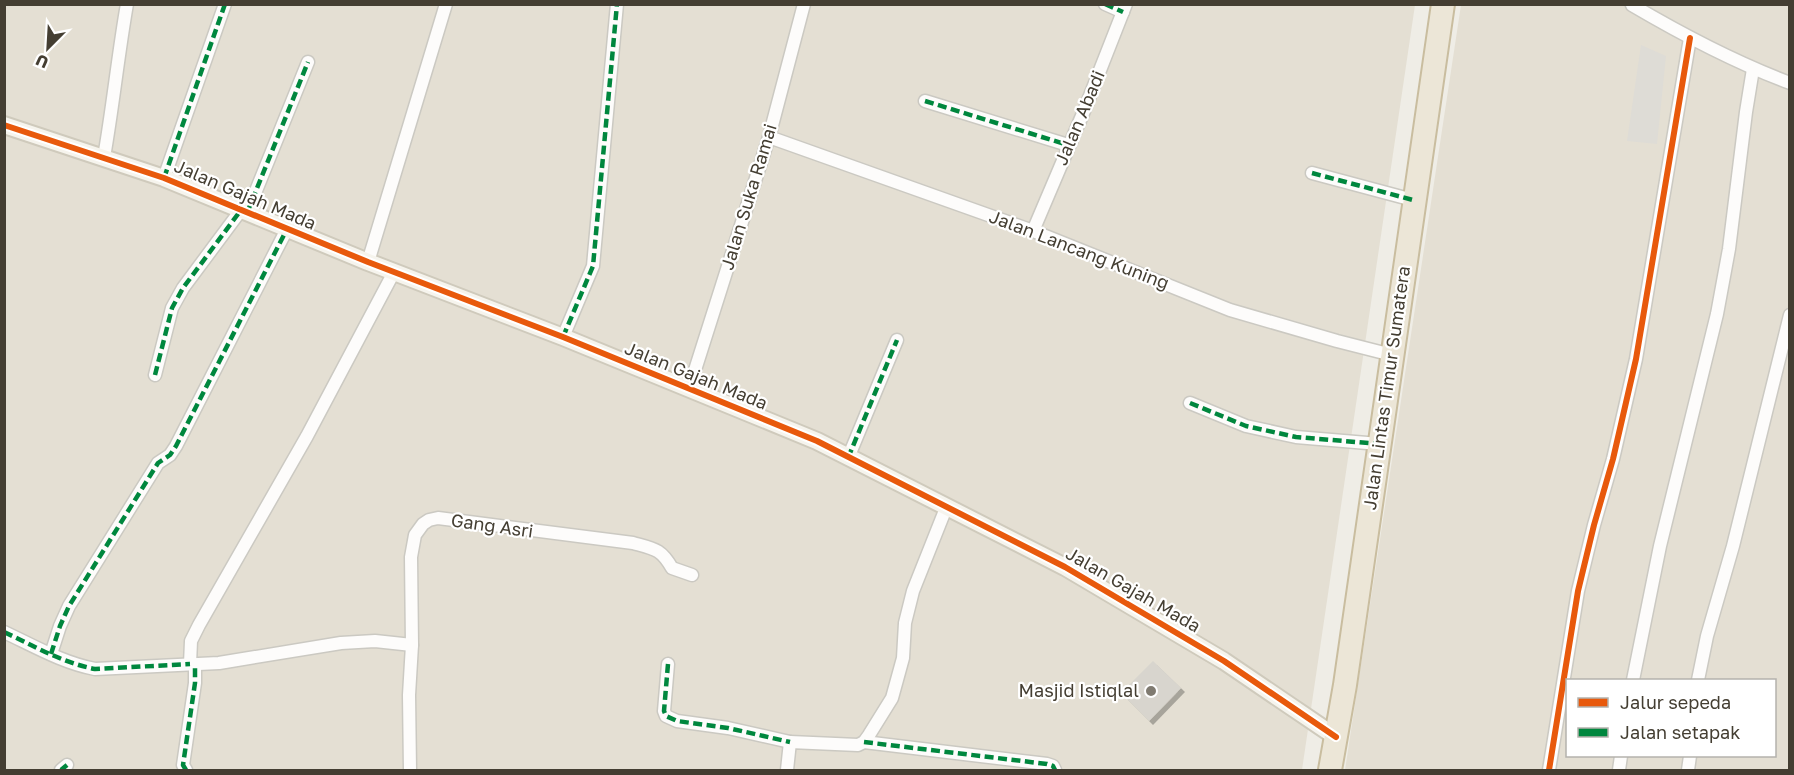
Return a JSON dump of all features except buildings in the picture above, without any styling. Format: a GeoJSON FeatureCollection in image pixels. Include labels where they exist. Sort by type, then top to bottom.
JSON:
{"type":"FeatureCollection","features":[{"type":"Feature","properties":{"kind":"highway","name":"Jalan Lintas Timur Sumatera"},"geometry":{"type":"LineString","coordinates":[[1330,771],[1443,4]]}},
{"type":"Feature","properties":{"kind":"street"},"geometry":{"type":"LineString","coordinates":[[104,157],[127,4]]}},
{"type":"Feature","properties":{"kind":"street"},"geometry":{"type":"LineString","coordinates":[[164,178],[225,4]]}},
{"type":"Feature","properties":{"kind":"street"},"geometry":{"type":"LineString","coordinates":[[368,262],[446,4]]}},
{"type":"Feature","properties":{"kind":"street"},"geometry":{"type":"LineString","coordinates":[[563,337],[593,266],[617,4]]}},
{"type":"Feature","properties":{"kind":"street","name":"Jalan Suka Ramai"},"geometry":{"type":"LineString","coordinates":[[689,389],[769,137],[804,4]]}},
{"type":"Feature","properties":{"kind":"street"},"geometry":{"type":"LineString","coordinates":[[1105,4],[1125,8]]}},
{"type":"Feature","properties":{"kind":"street"},"geometry":{"type":"LineString","coordinates":[[1632,5],[1690,38],[1753,69],[1790,83]]}},
{"type":"Feature","properties":{"kind":"street","name":"Jalan Abadi"},"geometry":{"type":"LineString","coordinates":[[1033,231],[1125,8]]}},
{"type":"Feature","properties":{"kind":"street"},"geometry":{"type":"LineString","coordinates":[[1549,771],[1578,591],[1613,459],[1638,349],[1690,38]]}},
{"type":"Feature","properties":{"kind":"street"},"geometry":{"type":"LineString","coordinates":[[155,375],[172,309],[183,288],[244,212],[308,62]]}},
{"type":"Feature","properties":{"kind":"street"},"geometry":{"type":"LineString","coordinates":[[1633,679],[1660,546],[1717,314],[1729,249],[1753,69]]}},
{"type":"Feature","properties":{"kind":"street"},"geometry":{"type":"LineString","coordinates":[[925,101],[1068,145]]}},
{"type":"Feature","properties":{"kind":"street","name":"Jalan Gajah Mada"},"geometry":{"type":"LineString","coordinates":[[4,125],[164,178],[817,441],[1065,567],[1224,661],[1336,737]]}},
{"type":"Feature","properties":{"kind":"street","name":"Jalan Lancang Kuning"},"geometry":{"type":"LineString","coordinates":[[769,137],[1033,231],[1230,309],[1392,355]]}},
{"type":"Feature","properties":{"kind":"street"},"geometry":{"type":"LineString","coordinates":[[1312,172],[1413,200]]}},
{"type":"Feature","properties":{"kind":"street"},"geometry":{"type":"LineString","coordinates":[[51,654],[69,606],[158,463],[170,455],[176,446],[287,229]]}},
{"type":"Feature","properties":{"kind":"street"},"geometry":{"type":"LineString","coordinates":[[186,771],[183,765],[195,683],[190,641],[307,436],[394,272]]}},
{"type":"Feature","properties":{"kind":"street"},"geometry":{"type":"LineString","coordinates":[[1698,679],[1705,645],[1733,546],[1790,315]]}},
{"type":"Feature","properties":{"kind":"street"},"geometry":{"type":"LineString","coordinates":[[848,458],[897,340]]}},
{"type":"Feature","properties":{"kind":"street"},"geometry":{"type":"LineString","coordinates":[[1190,403],[1256,429],[1296,437],[1379,444]]}},
{"type":"Feature","properties":{"kind":"street"},"geometry":{"type":"LineString","coordinates":[[668,664],[664,711],[666,716],[677,721],[790,742],[858,746],[864,742],[892,698],[903,658],[905,623],[913,591],[946,508]]}},
{"type":"Feature","properties":{"kind":"street","name":"Gang Asri"},"geometry":{"type":"LineString","coordinates":[[410,771],[411,557],[415,535],[423,524],[438,518],[633,543],[658,550],[672,568],[692,575]]}},
{"type":"Feature","properties":{"kind":"street"},"geometry":{"type":"LineString","coordinates":[[4,632],[51,654],[95,669],[219,663],[340,643],[375,641],[412,645]]}},
{"type":"Feature","properties":{"kind":"street"},"geometry":{"type":"LineString","coordinates":[[787,771],[790,742]]}},
{"type":"Feature","properties":{"kind":"street"},"geometry":{"type":"LineString","coordinates":[[864,742],[1047,764],[1053,766],[1055,771]]}},
{"type":"Feature","properties":{"kind":"shaded area"},"geometry":{"type":"Polygon","coordinates":[[[5,5],[1415,5],[1302,770],[5,770],[5,5]]]}},
{"type":"Feature","properties":{"kind":"shaded area"},"geometry":{"type":"Polygon","coordinates":[[[1461,5],[1789,5],[1789,770],[1345,770],[1461,5]]]}},
{"type":"Feature","properties":{"kind":"shaded area"},"geometry":{"type":"Polygon","coordinates":[[[1641,45],[1666,56],[1657,144],[1627,141],[1641,45]]]}},
{"type":"Feature","properties":{"kind":"marked path"},"geometry":{"type":"LineString","coordinates":[[164,178],[225,4]]}},
{"type":"Feature","properties":{"kind":"marked path"},"geometry":{"type":"LineString","coordinates":[[563,337],[593,266],[617,4]]}},
{"type":"Feature","properties":{"kind":"marked path"},"geometry":{"type":"LineString","coordinates":[[1105,4],[1123,12]]}},
{"type":"Feature","properties":{"kind":"marked path"},"geometry":{"type":"LineString","coordinates":[[247,213],[308,62]]}},
{"type":"Feature","properties":{"kind":"marked path"},"geometry":{"type":"LineString","coordinates":[[925,101],[1068,145]]}},
{"type":"Feature","properties":{"kind":"marked path"},"geometry":{"type":"LineString","coordinates":[[1312,173],[1413,200]]}},
{"type":"Feature","properties":{"kind":"marked path"},"geometry":{"type":"LineString","coordinates":[[155,375],[172,308],[183,288],[241,210]]}},
{"type":"Feature","properties":{"kind":"marked path"},"geometry":{"type":"LineString","coordinates":[[51,654],[69,606],[158,463],[170,455],[176,446],[287,229]]}},
{"type":"Feature","properties":{"kind":"marked path"},"geometry":{"type":"LineString","coordinates":[[848,458],[897,340]]}},
{"type":"Feature","properties":{"kind":"marked path"},"geometry":{"type":"LineString","coordinates":[[1190,403],[1246,426],[1296,437],[1379,444]]}},
{"type":"Feature","properties":{"kind":"marked path"},"geometry":{"type":"LineString","coordinates":[[4,632],[60,658],[95,669],[190,664]]}},
{"type":"Feature","properties":{"kind":"marked path"},"geometry":{"type":"LineString","coordinates":[[186,770],[183,765],[195,683],[195,664]]}},
{"type":"Feature","properties":{"kind":"marked path"},"geometry":{"type":"LineString","coordinates":[[668,664],[664,711],[666,716],[677,721],[728,728],[790,742]]}},
{"type":"Feature","properties":{"kind":"marked path"},"geometry":{"type":"LineString","coordinates":[[864,742],[1047,764],[1053,766],[1055,770]]}},
{"type":"Feature","properties":{"kind":"marked path"},"geometry":{"type":"LineString","coordinates":[[61,770],[67,765]]}},
{"type":"Feature","properties":{"kind":"cycle path"},"geometry":{"type":"LineString","coordinates":[[1549,770],[1578,591],[1613,459],[1636,359],[1690,38]]}},
{"type":"Feature","properties":{"kind":"cycle path"},"geometry":{"type":"LineString","coordinates":[[4,125],[164,178],[817,441],[1065,567],[1224,661],[1336,737]]}},
{"type":"Feature","properties":{"kind":"place","name":"Masjid Istiqlal"},"geometry":{"type":"Point","coordinates":[1151,691]}}]}
